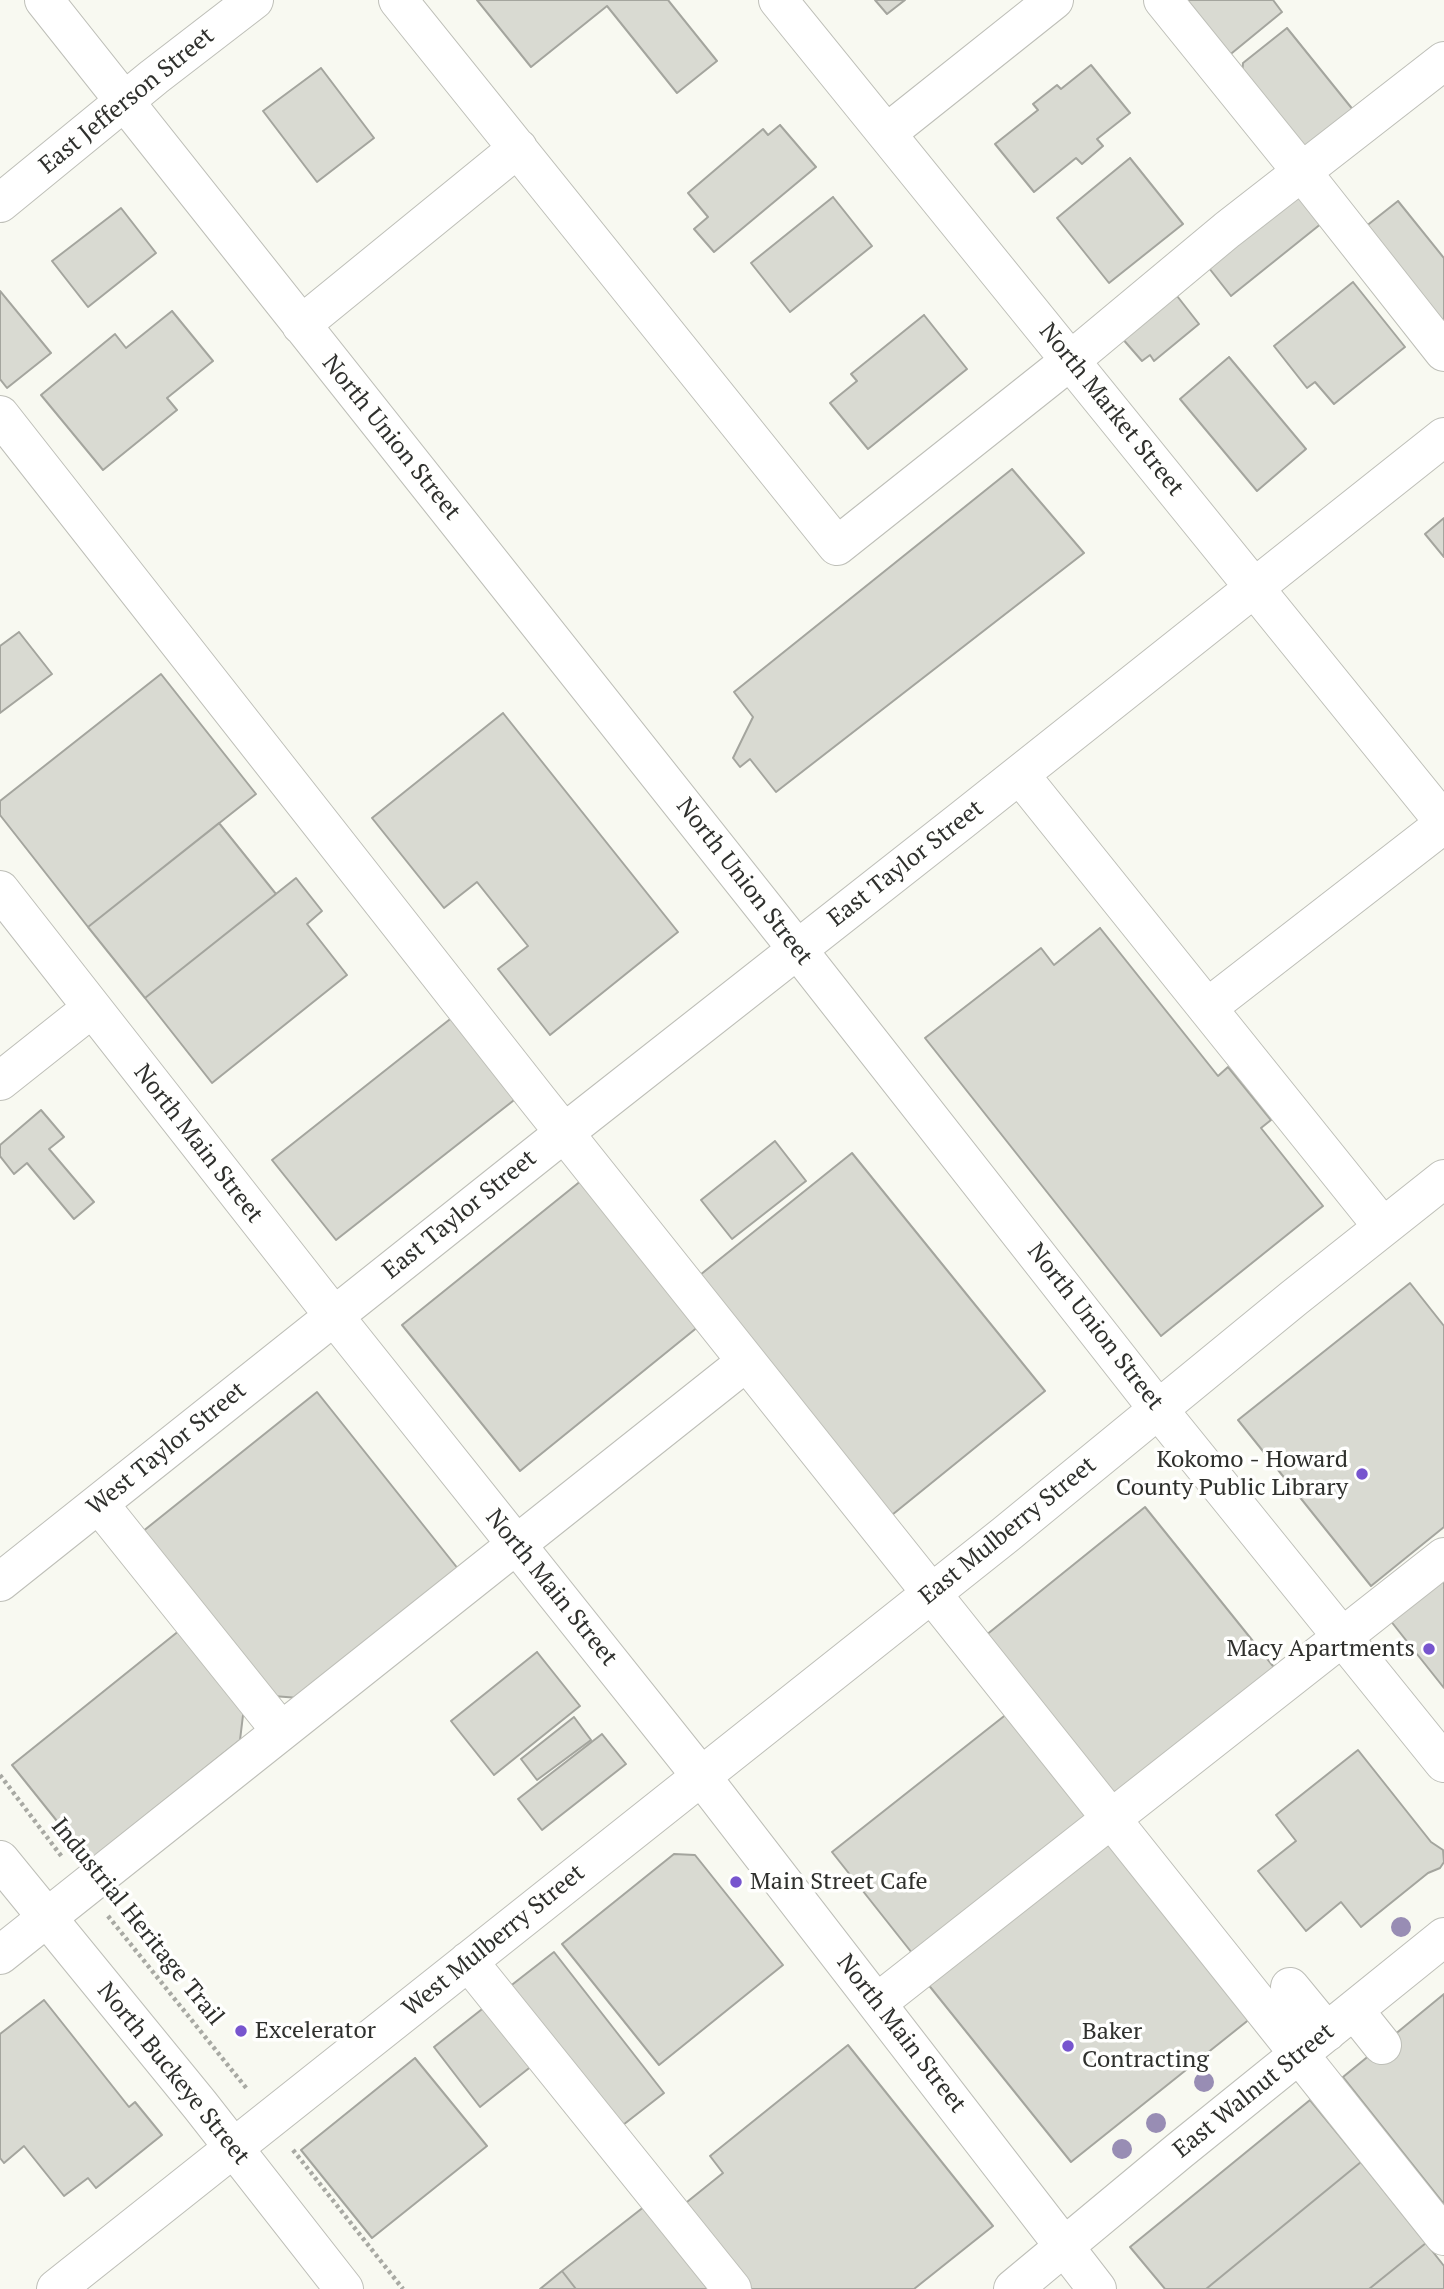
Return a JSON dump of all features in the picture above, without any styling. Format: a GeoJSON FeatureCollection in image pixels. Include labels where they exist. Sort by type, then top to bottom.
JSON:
{"type":"FeatureCollection","features":[{"type":"Feature","properties":{"kind":"street","name":"North Union Street"},"geometry":{"type":"LineString","coordinates":[[44,0],[797,949],[1158,1409],[1444,1763]]}},
{"type":"Feature","properties":{"kind":"street","name":"East Jefferson Street"},"geometry":{"type":"LineString","coordinates":[[0,203],[254,0]]}},
{"type":"Feature","properties":{"kind":"street"},"geometry":{"type":"LineString","coordinates":[[398,0],[837,545],[1071,360],[1227,230],[1444,61]]}},
{"type":"Feature","properties":{"kind":"street","name":"North Market Street"},"geometry":{"type":"LineString","coordinates":[[778,0],[1444,823]]}},
{"type":"Feature","properties":{"kind":"street"},"geometry":{"type":"LineString","coordinates":[[887,133],[1054,0]]}},
{"type":"Feature","properties":{"kind":"street"},"geometry":{"type":"LineString","coordinates":[[1163,0],[1444,352]]}},
{"type":"Feature","properties":{"kind":"street"},"geometry":{"type":"LineString","coordinates":[[301,325],[518,148]]}},
{"type":"Feature","properties":{"kind":"street"},"geometry":{"type":"LineString","coordinates":[[0,415],[564,1133],[1111,1820],[1326,2032],[1382,2045]]}},
{"type":"Feature","properties":{"kind":"street","name":"East Taylor Street"},"geometry":{"type":"LineString","coordinates":[[334,1316],[1444,438]]}},
{"type":"Feature","properties":{"kind":"street"},"geometry":{"type":"LineString","coordinates":[[1020,775],[1383,1227]]}},
{"type":"Feature","properties":{"kind":"street"},"geometry":{"type":"LineString","coordinates":[[1208,1008],[1444,823]]}},
{"type":"Feature","properties":{"kind":"street","name":"North Main Street"},"geometry":{"type":"LineString","coordinates":[[0,890],[334,1316],[701,1776],[1097,2289]]}},
{"type":"Feature","properties":{"kind":"street"},"geometry":{"type":"LineString","coordinates":[[0,1081],[92,1008]]}},
{"type":"Feature","properties":{"kind":"street","name":"East Mulberry Street"},"geometry":{"type":"LineString","coordinates":[[701,1776],[1444,1179]]}},
{"type":"Feature","properties":{"kind":"street","name":"West Taylor Street"},"geometry":{"type":"LineString","coordinates":[[0,1582],[334,1316]]}},
{"type":"Feature","properties":{"kind":"street"},"geometry":{"type":"LineString","coordinates":[[0,1955],[746,1362]]}},
{"type":"Feature","properties":{"kind":"street"},"geometry":{"type":"LineString","coordinates":[[99,1504],[281,1731]]}},
{"type":"Feature","properties":{"kind":"street"},"geometry":{"type":"LineString","coordinates":[[877,2003],[1444,1556]]}},
{"type":"Feature","properties":{"kind":"street","name":"West Mulberry Street"},"geometry":{"type":"LineString","coordinates":[[56,2289],[701,1776]]}},
{"type":"Feature","properties":{"kind":"street","name":"North Buckeye Street"},"geometry":{"type":"LineString","coordinates":[[0,1860],[234,2148],[344,2289]]}},
{"type":"Feature","properties":{"kind":"street","name":"East Walnut Street"},"geometry":{"type":"LineString","coordinates":[[1013,2289],[1444,1937]]}},
{"type":"Feature","properties":{"kind":"street"},"geometry":{"type":"LineString","coordinates":[[468,1961],[732,2289]]}},
{"type":"Feature","properties":{"kind":"street"},"geometry":{"type":"LineString","coordinates":[[1290,1987],[1326,2032],[1444,2236]]}},
{"type":"Feature","properties":{"kind":"path","name":"Industrial Heritage Trail"},"geometry":{"type":"LineString","coordinates":[[0,1775],[85,1887],[237,2075],[269,2120],[403,2289]]}},
{"type":"Feature","properties":{"kind":"building"},"geometry":{"type":"Polygon","coordinates":[[[477,0],[668,0],[717,61],[677,93],[607,6],[531,67],[477,0]]]}},
{"type":"Feature","properties":{"kind":"building"},"geometry":{"type":"Polygon","coordinates":[[[875,0],[905,0],[887,14],[875,0]]]}},
{"type":"Feature","properties":{"kind":"building"},"geometry":{"type":"Polygon","coordinates":[[[1188,0],[1273,0],[1282,12],[1221,62],[1178,8],[1188,0]]]}},
{"type":"Feature","properties":{"kind":"building"},"geometry":{"type":"Polygon","coordinates":[[[1287,28],[1358,116],[1316,149],[1290,149],[1241,87],[1243,63],[1287,28]]]}},
{"type":"Feature","properties":{"kind":"building"},"geometry":{"type":"Polygon","coordinates":[[[1091,65],[1130,113],[1097,139],[1103,146],[1082,164],[1076,158],[1034,192],[995,144],[1038,110],[1033,104],[1057,85],[1061,89],[1091,65]]]}},
{"type":"Feature","properties":{"kind":"building"},"geometry":{"type":"Polygon","coordinates":[[[321,68],[374,138],[317,182],[263,111],[321,68]]]}},
{"type":"Feature","properties":{"kind":"building"},"geometry":{"type":"Polygon","coordinates":[[[780,125],[816,167],[714,252],[694,229],[708,217],[688,193],[763,129],[768,135],[780,125]]]}},
{"type":"Feature","properties":{"kind":"building"},"geometry":{"type":"Polygon","coordinates":[[[1130,158],[1183,224],[1109,283],[1057,218],[1130,158]]]}},
{"type":"Feature","properties":{"kind":"building"},"geometry":{"type":"Polygon","coordinates":[[[1297,190],[1322,223],[1231,296],[1205,263],[1297,190]]]}},
{"type":"Feature","properties":{"kind":"building"},"geometry":{"type":"Polygon","coordinates":[[[833,197],[872,246],[790,312],[751,263],[833,197]]]}},
{"type":"Feature","properties":{"kind":"building"},"geometry":{"type":"Polygon","coordinates":[[[1398,201],[1444,258],[1444,334],[1360,231],[1398,201]]]}},
{"type":"Feature","properties":{"kind":"building"},"geometry":{"type":"Polygon","coordinates":[[[121,208],[156,253],[88,307],[52,261],[121,208]]]}},
{"type":"Feature","properties":{"kind":"building"},"geometry":{"type":"Polygon","coordinates":[[[1353,282],[1405,347],[1334,404],[1315,382],[1307,388],[1274,346],[1353,282]]]}},
{"type":"Feature","properties":{"kind":"building"},"geometry":{"type":"Polygon","coordinates":[[[1170,287],[1199,324],[1154,361],[1150,355],[1142,361],[1121,337],[1170,287]]]}},
{"type":"Feature","properties":{"kind":"building"},"geometry":{"type":"Polygon","coordinates":[[[0,291],[51,353],[7,388],[0,379],[0,291]]]}},
{"type":"Feature","properties":{"kind":"building"},"geometry":{"type":"Polygon","coordinates":[[[172,311],[213,361],[167,398],[177,410],[103,470],[41,395],[115,334],[126,348],[172,311]]]}},
{"type":"Feature","properties":{"kind":"building"},"geometry":{"type":"Polygon","coordinates":[[[924,315],[967,369],[868,449],[830,403],[857,381],[851,374],[924,315]]]}},
{"type":"Feature","properties":{"kind":"building"},"geometry":{"type":"Polygon","coordinates":[[[1229,357],[1306,449],[1257,491],[1180,399],[1229,357]]]}},
{"type":"Feature","properties":{"kind":"building"},"geometry":{"type":"Polygon","coordinates":[[[1012,469],[1084,553],[776,792],[750,759],[740,767],[733,758],[753,717],[734,692],[1012,469]]]}},
{"type":"Feature","properties":{"kind":"building"},"geometry":{"type":"Polygon","coordinates":[[[1444,518],[1444,557],[1425,534],[1444,518]]]}},
{"type":"Feature","properties":{"kind":"building"},"geometry":{"type":"Polygon","coordinates":[[[19,632],[52,674],[0,713],[0,646],[19,632]]]}},
{"type":"Feature","properties":{"kind":"building"},"geometry":{"type":"Polygon","coordinates":[[[161,674],[256,794],[88,927],[0,815],[0,801],[161,674]]]}},
{"type":"Feature","properties":{"kind":"building"},"geometry":{"type":"Polygon","coordinates":[[[503,713],[678,932],[550,1035],[498,969],[528,946],[477,882],[444,908],[372,818],[503,713]]]}},
{"type":"Feature","properties":{"kind":"building"},"geometry":{"type":"Polygon","coordinates":[[[219,823],[276,894],[145,998],[88,927],[219,823]]]}},
{"type":"Feature","properties":{"kind":"building"},"geometry":{"type":"Polygon","coordinates":[[[296,878],[322,911],[307,924],[347,975],[212,1083],[145,998],[296,878]]]}},
{"type":"Feature","properties":{"kind":"building"},"geometry":{"type":"Polygon","coordinates":[[[1100,928],[1218,1076],[1228,1067],[1271,1120],[1261,1128],[1323,1206],[1161,1336],[925,1038],[1041,948],[1054,965],[1100,928]]]}},
{"type":"Feature","properties":{"kind":"building"},"geometry":{"type":"Polygon","coordinates":[[[454,1016],[518,1097],[336,1240],[272,1160],[454,1016]]]}},
{"type":"Feature","properties":{"kind":"building"},"geometry":{"type":"Polygon","coordinates":[[[41,1110],[64,1137],[49,1149],[94,1202],[74,1219],[27,1163],[14,1174],[0,1156],[0,1145],[41,1110]]]}},
{"type":"Feature","properties":{"kind":"building"},"geometry":{"type":"Polygon","coordinates":[[[775,1141],[806,1181],[732,1239],[701,1200],[775,1141]]]}},
{"type":"Feature","properties":{"kind":"building"},"geometry":{"type":"Polygon","coordinates":[[[852,1153],[1045,1391],[887,1519],[695,1279],[852,1153]]]}},
{"type":"Feature","properties":{"kind":"building"},"geometry":{"type":"Polygon","coordinates":[[[582,1180],[699,1326],[520,1471],[402,1325],[582,1180]]]}},
{"type":"Feature","properties":{"kind":"building","name":"Kokomo - Howard County Public Library"},"geometry":{"type":"Polygon","coordinates":[[[1410,1283],[1444,1326],[1444,1527],[1371,1586],[1238,1420],[1410,1283]]]}},
{"type":"Feature","properties":{"kind":"building"},"geometry":{"type":"Polygon","coordinates":[[[317,1392],[459,1570],[299,1698],[273,1696],[142,1532],[317,1392]]]}},
{"type":"Feature","properties":{"kind":"building"},"geometry":{"type":"Polygon","coordinates":[[[1145,1507],[1277,1671],[1112,1804],[980,1640],[1145,1507]]]}},
{"type":"Feature","properties":{"kind":"building","name":"Macy Apartments"},"geometry":{"type":"Polygon","coordinates":[[[1444,1561],[1444,1688],[1382,1610],[1444,1561]]]}},
{"type":"Feature","properties":{"kind":"building"},"geometry":{"type":"Polygon","coordinates":[[[180,1630],[244,1707],[240,1740],[89,1861],[12,1765],[180,1630]]]}},
{"type":"Feature","properties":{"kind":"building"},"geometry":{"type":"Polygon","coordinates":[[[537,1652],[580,1706],[494,1775],[451,1721],[537,1652]]]}},
{"type":"Feature","properties":{"kind":"building"},"geometry":{"type":"Polygon","coordinates":[[[1008,1713],[1088,1814],[912,1953],[832,1852],[1008,1713]]]}},
{"type":"Feature","properties":{"kind":"building"},"geometry":{"type":"Polygon","coordinates":[[[574,1717],[591,1740],[537,1780],[521,1759],[574,1717]]]}},
{"type":"Feature","properties":{"kind":"building"},"geometry":{"type":"Polygon","coordinates":[[[602,1734],[626,1764],[542,1830],[518,1799],[602,1734]]]}},
{"type":"Feature","properties":{"kind":"building"},"geometry":{"type":"Polygon","coordinates":[[[1358,1750],[1431,1842],[1443,1850],[1444,1862],[1440,1868],[1428,1873],[1361,1927],[1341,1902],[1306,1931],[1258,1871],[1296,1841],[1276,1815],[1358,1750]]]}},
{"type":"Feature","properties":{"kind":"building"},"geometry":{"type":"Polygon","coordinates":[[[1107,1838],[1251,2018],[1071,2162],[927,1983],[1107,1838]]]}},
{"type":"Feature","properties":{"kind":"building"},"geometry":{"type":"Polygon","coordinates":[[[674,1854],[695,1855],[783,1965],[659,2065],[562,1944],[674,1854]]]}},
{"type":"Feature","properties":{"kind":"building"},"geometry":{"type":"Polygon","coordinates":[[[554,1952],[664,2093],[614,2132],[504,1991],[554,1952]]]}},
{"type":"Feature","properties":{"kind":"building"},"geometry":{"type":"Polygon","coordinates":[[[1444,1994],[1444,2204],[1343,2077],[1444,1994]]]}},
{"type":"Feature","properties":{"kind":"building"},"geometry":{"type":"Polygon","coordinates":[[[44,2000],[129,2107],[135,2102],[162,2135],[96,2188],[88,2178],[64,2196],[24,2146],[4,2163],[0,2158],[0,2034],[44,2000]]]}},
{"type":"Feature","properties":{"kind":"building"},"geometry":{"type":"Polygon","coordinates":[[[486,2006],[533,2065],[480,2107],[434,2047],[486,2006]]]}},
{"type":"Feature","properties":{"kind":"building"},"geometry":{"type":"Polygon","coordinates":[[[848,2045],[993,2226],[914,2289],[741,2289],[677,2210],[723,2173],[710,2156],[848,2045]]]}},
{"type":"Feature","properties":{"kind":"building"},"geometry":{"type":"Polygon","coordinates":[[[415,2058],[487,2146],[372,2238],[301,2150],[415,2058]]]}},
{"type":"Feature","properties":{"kind":"building"},"geometry":{"type":"Polygon","coordinates":[[[1310,2100],[1361,2162],[1206,2289],[1165,2289],[1130,2247],[1310,2100]]]}},
{"type":"Feature","properties":{"kind":"building"},"geometry":{"type":"Polygon","coordinates":[[[1361,2162],[1426,2243],[1369,2289],[1206,2289],[1361,2162]]]}},
{"type":"Feature","properties":{"kind":"building"},"geometry":{"type":"Polygon","coordinates":[[[645,2206],[711,2289],[576,2289],[562,2271],[645,2206]]]}},
{"type":"Feature","properties":{"kind":"building"},"geometry":{"type":"Polygon","coordinates":[[[1426,2243],[1444,2266],[1444,2289],[1369,2289],[1426,2243]]]}},
{"type":"Feature","properties":{"kind":"building"},"geometry":{"type":"Polygon","coordinates":[[[562,2271],[576,2289],[540,2289],[562,2271]]]}},
{"type":"Feature","properties":{"kind":"place","name":"Kokomo - Howard County Public Library"},"geometry":{"type":"Point","coordinates":[1362,1474]}},
{"type":"Feature","properties":{"kind":"place","name":"Macy Apartments"},"geometry":{"type":"Point","coordinates":[1429,1649]}},
{"type":"Feature","properties":{"kind":"place","name":"Main Street Cafe"},"geometry":{"type":"Point","coordinates":[736,1882]}},
{"type":"Feature","properties":{"kind":"place","name":"Excelerator"},"geometry":{"type":"Point","coordinates":[241,2031]}},
{"type":"Feature","properties":{"kind":"place","name":"Baker Contracting"},"geometry":{"type":"Point","coordinates":[1068,2046]}}]}
